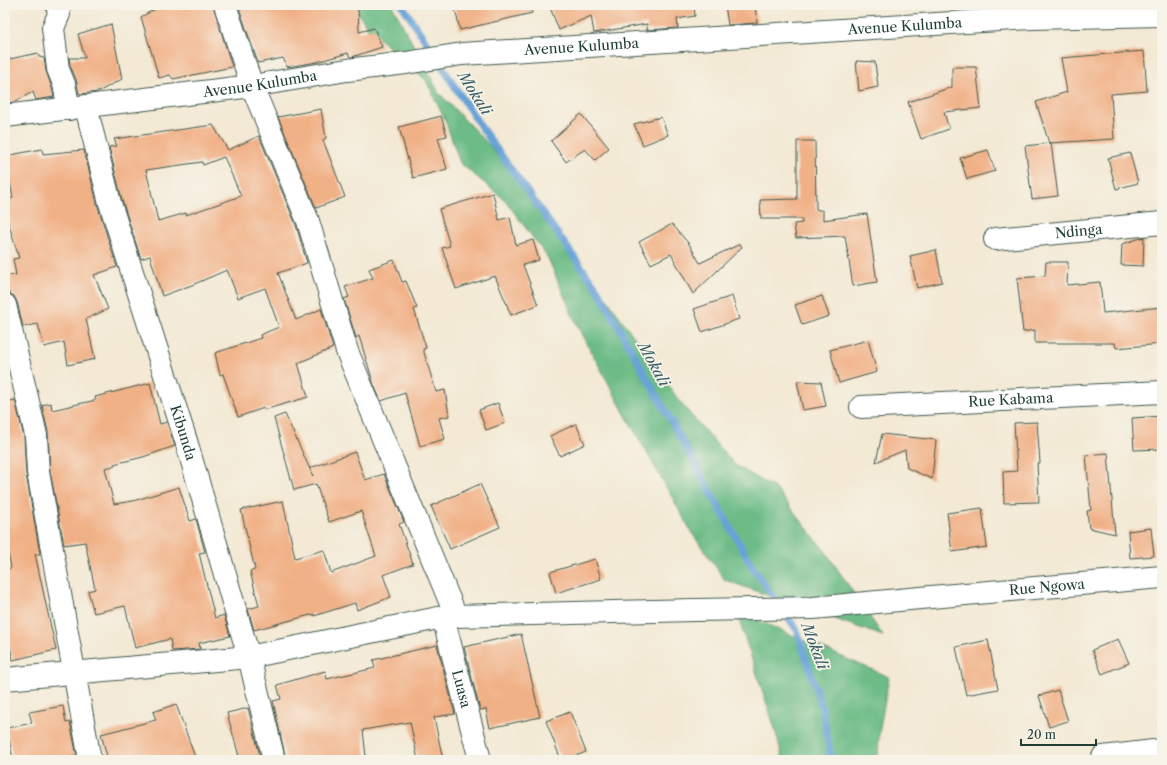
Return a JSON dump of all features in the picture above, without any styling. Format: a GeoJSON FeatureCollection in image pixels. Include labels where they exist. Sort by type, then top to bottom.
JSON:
{"type":"FeatureCollection","features":[{"type":"Feature","properties":{"kind":"street","name":"Kibunda"},"geometry":{"type":"LineString","coordinates":[[57,5],[59,14],[53,28],[58,69],[64,84],[78,108],[187,444],[249,657],[274,760]]}},
{"type":"Feature","properties":{"kind":"street","name":"Luasa"},"geometry":{"type":"LineString","coordinates":[[225,5],[252,86],[308,221],[347,351],[449,616],[480,760]]}},
{"type":"Feature","properties":{"kind":"street","name":"Avenue Kulumba"},"geometry":{"type":"LineString","coordinates":[[5,116],[252,86],[347,70],[462,54],[1031,12],[1162,15]]}},
{"type":"Feature","properties":{"kind":"street","name":"Ndinga"},"geometry":{"type":"LineString","coordinates":[[995,239],[1162,223]]}},
{"type":"Feature","properties":{"kind":"street"},"geometry":{"type":"LineString","coordinates":[[5,305],[36,435],[38,472],[90,760]]}},
{"type":"Feature","properties":{"kind":"street","name":"Rue Kabama"},"geometry":{"type":"LineString","coordinates":[[860,407],[1162,392]]}},
{"type":"Feature","properties":{"kind":"street","name":"Rue Ngowa"},"geometry":{"type":"LineString","coordinates":[[5,679],[249,657],[449,616],[812,608],[1162,577]]}},
{"type":"Feature","properties":{"kind":"street"},"geometry":{"type":"LineString","coordinates":[[1103,757],[1162,750]]}},
{"type":"Feature","properties":{"kind":"green space"},"geometry":{"type":"Polygon","coordinates":[[[353,5],[392,5],[437,91],[490,146],[578,258],[683,406],[735,465],[776,489],[825,551],[883,636],[725,580],[694,536],[625,414],[574,319],[548,258],[505,200],[460,163],[445,120],[426,80],[369,30],[353,5]]]}},
{"type":"Feature","properties":{"kind":"green space"},"geometry":{"type":"Polygon","coordinates":[[[736,611],[889,677],[879,734],[878,760],[783,760],[775,729],[736,611]]]}},
{"type":"Feature","properties":{"kind":"building"},"geometry":{"type":"Polygon","coordinates":[[[162,5],[213,5],[232,67],[173,79],[170,75],[159,78],[141,17],[162,5]]]}},
{"type":"Feature","properties":{"kind":"building"},"geometry":{"type":"Polygon","coordinates":[[[238,5],[358,5],[359,32],[374,28],[382,47],[352,57],[350,57],[348,53],[317,62],[287,67],[283,58],[258,63],[238,5]]]}},
{"type":"Feature","properties":{"kind":"building"},"geometry":{"type":"Polygon","coordinates":[[[454,5],[531,5],[532,13],[460,30],[454,5]]]}},
{"type":"Feature","properties":{"kind":"building"},"geometry":{"type":"Polygon","coordinates":[[[549,5],[694,5],[695,16],[677,19],[678,28],[647,30],[647,24],[594,33],[591,16],[559,30],[549,5]]]}},
{"type":"Feature","properties":{"kind":"building"},"geometry":{"type":"Polygon","coordinates":[[[725,5],[755,5],[757,23],[728,25],[725,5]]]}},
{"type":"Feature","properties":{"kind":"building"},"geometry":{"type":"Polygon","coordinates":[[[111,24],[122,79],[98,92],[79,94],[69,58],[85,58],[78,34],[111,24]]]}},
{"type":"Feature","properties":{"kind":"building"},"geometry":{"type":"Polygon","coordinates":[[[1144,51],[1147,91],[1111,94],[1114,139],[1049,143],[1036,102],[1067,92],[1061,58],[1144,51]]]}},
{"type":"Feature","properties":{"kind":"building"},"geometry":{"type":"Polygon","coordinates":[[[38,53],[39,57],[44,58],[46,71],[54,97],[36,100],[33,92],[14,102],[5,103],[5,60],[38,53]]]}},
{"type":"Feature","properties":{"kind":"building"},"geometry":{"type":"Polygon","coordinates":[[[856,61],[875,62],[878,87],[859,91],[856,61]]]}},
{"type":"Feature","properties":{"kind":"building"},"geometry":{"type":"Polygon","coordinates":[[[952,67],[976,67],[981,108],[944,112],[949,129],[921,139],[908,102],[952,87],[952,67]]]}},
{"type":"Feature","properties":{"kind":"building"},"geometry":{"type":"Polygon","coordinates":[[[321,109],[326,138],[323,140],[345,197],[316,208],[278,117],[321,109]]]}},
{"type":"Feature","properties":{"kind":"building"},"geometry":{"type":"Polygon","coordinates":[[[581,114],[609,148],[595,160],[585,149],[566,162],[551,141],[581,114]]]}},
{"type":"Feature","properties":{"kind":"building"},"geometry":{"type":"Polygon","coordinates":[[[441,116],[447,136],[438,138],[447,169],[413,178],[399,127],[441,116]]]}},
{"type":"Feature","properties":{"kind":"building"},"geometry":{"type":"Polygon","coordinates":[[[661,117],[668,135],[643,145],[634,124],[661,117]]]}},
{"type":"Feature","properties":{"kind":"building"},"geometry":{"type":"Polygon","coordinates":[[[213,125],[228,150],[259,136],[296,225],[307,263],[278,273],[296,320],[321,309],[333,348],[298,363],[308,397],[264,410],[264,408],[238,417],[223,374],[220,375],[215,353],[261,338],[260,335],[279,327],[265,288],[238,298],[227,270],[162,296],[150,256],[141,259],[122,200],[109,147],[117,146],[114,139],[213,125]],[[224,157],[203,165],[202,162],[146,170],[158,221],[186,213],[186,215],[241,196],[224,157]]]}},
{"type":"Feature","properties":{"kind":"building"},"geometry":{"type":"Polygon","coordinates":[[[797,141],[815,141],[816,209],[823,211],[823,220],[867,214],[877,282],[853,286],[845,236],[796,238],[794,224],[802,223],[802,219],[761,219],[760,200],[797,199],[797,141]]]}},
{"type":"Feature","properties":{"kind":"building"},"geometry":{"type":"Polygon","coordinates":[[[1051,143],[1058,196],[1032,199],[1025,146],[1051,143]]]}},
{"type":"Feature","properties":{"kind":"building"},"geometry":{"type":"Polygon","coordinates":[[[42,149],[43,154],[84,150],[98,207],[117,267],[94,275],[108,309],[86,319],[95,359],[68,365],[64,342],[44,347],[38,324],[23,327],[17,302],[14,296],[9,293],[5,293],[5,276],[16,275],[13,259],[19,258],[5,212],[5,200],[13,198],[5,156],[42,149]]]}},
{"type":"Feature","properties":{"kind":"building"},"geometry":{"type":"Polygon","coordinates":[[[988,150],[995,171],[967,179],[960,158],[988,150]]]}},
{"type":"Feature","properties":{"kind":"building"},"geometry":{"type":"Polygon","coordinates":[[[1130,153],[1138,183],[1116,189],[1108,158],[1130,153]]]}},
{"type":"Feature","properties":{"kind":"building"},"geometry":{"type":"Polygon","coordinates":[[[493,193],[499,220],[510,217],[516,245],[533,240],[539,260],[523,265],[538,305],[511,315],[495,276],[456,289],[442,248],[450,246],[439,209],[493,193]]]}},
{"type":"Feature","properties":{"kind":"building"},"geometry":{"type":"Polygon","coordinates":[[[672,224],[689,244],[700,263],[740,244],[742,247],[693,294],[671,254],[651,264],[639,242],[672,224]]]}},
{"type":"Feature","properties":{"kind":"building"},"geometry":{"type":"Polygon","coordinates":[[[1144,237],[1143,266],[1121,265],[1122,244],[1144,237]]]}},
{"type":"Feature","properties":{"kind":"building"},"geometry":{"type":"Polygon","coordinates":[[[936,250],[942,282],[917,288],[910,256],[936,250]]]}},
{"type":"Feature","properties":{"kind":"building"},"geometry":{"type":"Polygon","coordinates":[[[394,260],[402,282],[406,281],[417,308],[414,309],[426,348],[423,349],[436,392],[445,390],[449,416],[439,418],[445,439],[420,446],[405,393],[381,401],[374,385],[359,336],[356,338],[344,299],[349,297],[345,287],[373,278],[369,269],[394,260]]]}},
{"type":"Feature","properties":{"kind":"building"},"geometry":{"type":"Polygon","coordinates":[[[1046,262],[1068,262],[1067,285],[1100,282],[1103,313],[1162,307],[1162,344],[1116,348],[1115,343],[1035,343],[1035,330],[1023,332],[1017,278],[1045,276],[1046,262]]]}},
{"type":"Feature","properties":{"kind":"building"},"geometry":{"type":"Polygon","coordinates":[[[732,296],[739,319],[702,332],[694,309],[732,296]]]}},
{"type":"Feature","properties":{"kind":"building"},"geometry":{"type":"Polygon","coordinates":[[[822,296],[829,316],[802,325],[795,305],[822,296]]]}},
{"type":"Feature","properties":{"kind":"building"},"geometry":{"type":"Polygon","coordinates":[[[868,340],[877,372],[839,383],[830,350],[868,340]]]}},
{"type":"Feature","properties":{"kind":"building"},"geometry":{"type":"Polygon","coordinates":[[[797,381],[821,382],[826,406],[803,410],[797,381]]]}},
{"type":"Feature","properties":{"kind":"building"},"geometry":{"type":"Polygon","coordinates":[[[150,383],[160,424],[167,422],[175,446],[105,468],[114,504],[133,501],[179,487],[190,521],[196,519],[205,552],[199,553],[215,618],[224,615],[230,636],[199,643],[200,649],[172,651],[170,639],[135,648],[125,606],[94,613],[88,591],[95,589],[85,542],[64,545],[50,471],[48,432],[42,405],[51,403],[52,410],[96,400],[95,397],[150,383]]]}},
{"type":"Feature","properties":{"kind":"building"},"geometry":{"type":"Polygon","coordinates":[[[15,400],[24,437],[26,474],[40,554],[35,554],[56,650],[13,660],[5,625],[5,570],[11,568],[5,537],[5,402],[15,400]]]}},
{"type":"Feature","properties":{"kind":"building"},"geometry":{"type":"Polygon","coordinates":[[[498,403],[505,423],[486,430],[479,410],[498,403]]]}},
{"type":"Feature","properties":{"kind":"building"},"geometry":{"type":"Polygon","coordinates":[[[285,414],[313,476],[310,468],[355,452],[365,480],[384,474],[404,522],[399,524],[413,564],[383,575],[391,597],[357,610],[355,603],[314,616],[314,614],[254,630],[248,609],[259,606],[250,571],[255,570],[241,510],[283,501],[295,558],[324,550],[331,573],[376,556],[361,511],[329,522],[316,484],[294,490],[274,418],[285,414]]]}},
{"type":"Feature","properties":{"kind":"building"},"geometry":{"type":"Polygon","coordinates":[[[1162,416],[1162,449],[1134,450],[1132,418],[1162,416]]]}},
{"type":"Feature","properties":{"kind":"building"},"geometry":{"type":"Polygon","coordinates":[[[1037,422],[1040,463],[1037,463],[1039,502],[1004,503],[1003,472],[1017,471],[1014,423],[1037,422]]]}},
{"type":"Feature","properties":{"kind":"building"},"geometry":{"type":"Polygon","coordinates":[[[576,424],[585,444],[560,456],[550,436],[576,424]]]}},
{"type":"Feature","properties":{"kind":"building"},"geometry":{"type":"Polygon","coordinates":[[[882,434],[936,440],[932,479],[907,468],[905,450],[876,462],[882,434]]]}},
{"type":"Feature","properties":{"kind":"building"},"geometry":{"type":"Polygon","coordinates":[[[1108,453],[1115,534],[1089,528],[1087,511],[1091,510],[1086,455],[1108,453]]]}},
{"type":"Feature","properties":{"kind":"building"},"geometry":{"type":"Polygon","coordinates":[[[480,484],[500,527],[450,549],[431,506],[480,484]]]}},
{"type":"Feature","properties":{"kind":"building"},"geometry":{"type":"Polygon","coordinates":[[[982,508],[987,547],[952,552],[947,513],[982,508]]]}},
{"type":"Feature","properties":{"kind":"building"},"geometry":{"type":"Polygon","coordinates":[[[1151,528],[1154,556],[1130,558],[1128,531],[1151,528]]]}},
{"type":"Feature","properties":{"kind":"building"},"geometry":{"type":"Polygon","coordinates":[[[595,559],[601,579],[556,593],[550,572],[595,559]]]}},
{"type":"Feature","properties":{"kind":"building"},"geometry":{"type":"Polygon","coordinates":[[[521,634],[540,717],[490,728],[486,709],[480,710],[464,647],[521,634]]]}},
{"type":"Feature","properties":{"kind":"building"},"geometry":{"type":"Polygon","coordinates":[[[1118,639],[1129,663],[1102,674],[1092,650],[1118,639]]]}},
{"type":"Feature","properties":{"kind":"building"},"geometry":{"type":"Polygon","coordinates":[[[988,640],[998,689],[966,695],[956,647],[988,640]]]}},
{"type":"Feature","properties":{"kind":"building"},"geometry":{"type":"Polygon","coordinates":[[[437,645],[455,714],[434,717],[443,760],[418,760],[410,722],[363,730],[366,757],[342,760],[286,760],[273,701],[281,699],[277,685],[325,671],[327,679],[375,668],[373,660],[437,645]]]}},
{"type":"Feature","properties":{"kind":"building"},"geometry":{"type":"Polygon","coordinates":[[[1058,690],[1068,721],[1049,727],[1039,696],[1058,690]]]}},
{"type":"Feature","properties":{"kind":"building"},"geometry":{"type":"Polygon","coordinates":[[[176,704],[196,760],[108,760],[101,734],[156,720],[153,712],[176,704]]]}},
{"type":"Feature","properties":{"kind":"building"},"geometry":{"type":"Polygon","coordinates":[[[63,706],[66,723],[70,722],[77,756],[58,760],[13,760],[7,728],[32,723],[29,712],[63,706]]]}},
{"type":"Feature","properties":{"kind":"building"},"geometry":{"type":"Polygon","coordinates":[[[248,708],[261,760],[240,760],[227,713],[248,708]]]}},
{"type":"Feature","properties":{"kind":"building"},"geometry":{"type":"Polygon","coordinates":[[[570,712],[586,752],[565,760],[561,760],[546,721],[570,712]]]}},
{"type":"Feature","properties":{"kind":"waterway","name":"Mokali"},"geometry":{"type":"LineString","coordinates":[[402,5],[481,127],[598,290],[753,568],[797,630],[822,708],[831,760]]}}]}
